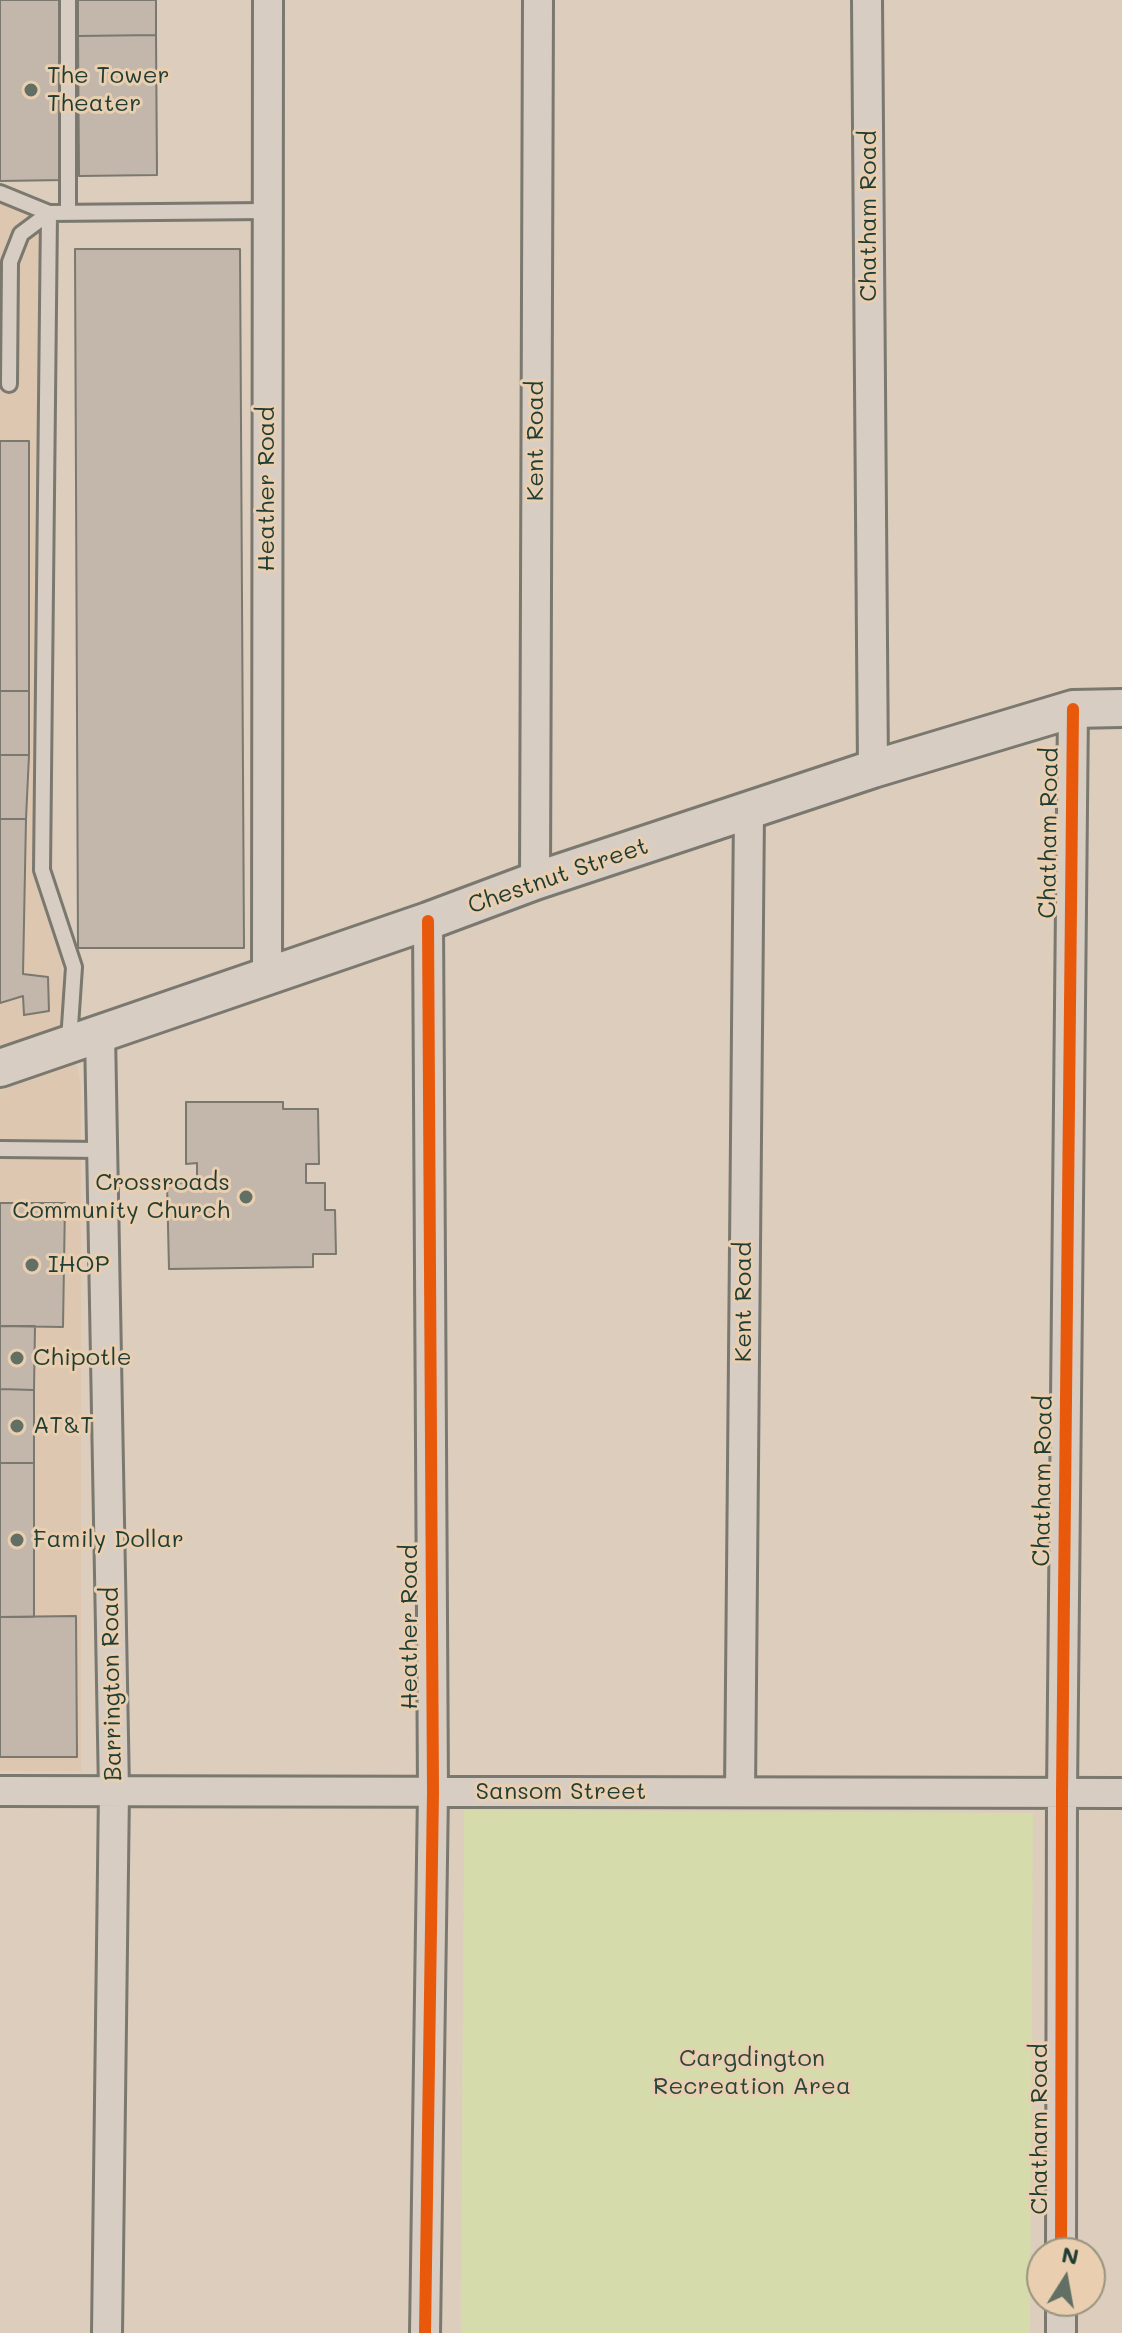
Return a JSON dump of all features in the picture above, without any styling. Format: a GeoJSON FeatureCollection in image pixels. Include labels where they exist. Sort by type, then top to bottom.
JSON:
{"type":"FeatureCollection","features":[{"type":"Feature","properties":{"kind":"street","name":"Heather Road"},"geometry":{"type":"LineString","coordinates":[[267,977],[268,0]]}},
{"type":"Feature","properties":{"kind":"street","name":"Kent Road"},"geometry":{"type":"LineString","coordinates":[[535,881],[538,0]]}},
{"type":"Feature","properties":{"kind":"street","name":"Chatham Road"},"geometry":{"type":"LineString","coordinates":[[867,0],[873,769]]}},
{"type":"Feature","properties":{"kind":"street","name":"Chestnut Street"},"geometry":{"type":"LineString","coordinates":[[0,1068],[428,921],[535,881],[873,769],[1073,709],[1122,708]]}},
{"type":"Feature","properties":{"kind":"street","name":"Chatham Road"},"geometry":{"type":"LineString","coordinates":[[1061,2237],[1062,1793],[1073,709]]}},
{"type":"Feature","properties":{"kind":"street","name":"Kent Road"},"geometry":{"type":"LineString","coordinates":[[740,1792],[749,811]]}},
{"type":"Feature","properties":{"kind":"street","name":"Heather Road"},"geometry":{"type":"LineString","coordinates":[[425,2333],[433,1792],[428,921]]}},
{"type":"Feature","properties":{"kind":"street","name":"Barrington Road"},"geometry":{"type":"LineString","coordinates":[[84,1040],[102,1150],[114,1791],[107,2333]]}},
{"type":"Feature","properties":{"kind":"street","name":"Sansom Street"},"geometry":{"type":"LineString","coordinates":[[0,1791],[1122,1793]]}},
{"type":"Feature","properties":{"kind":"lane"},"geometry":{"type":"LineString","coordinates":[[68,0],[68,213]]}},
{"type":"Feature","properties":{"kind":"lane"},"geometry":{"type":"LineString","coordinates":[[0,193],[49,213],[267,211]]}},
{"type":"Feature","properties":{"kind":"lane"},"geometry":{"type":"LineString","coordinates":[[9,384],[10,262],[21,234],[49,213]]}},
{"type":"Feature","properties":{"kind":"lane"},"geometry":{"type":"LineString","coordinates":[[49,213],[42,870],[74,967],[84,1040]]}},
{"type":"Feature","properties":{"kind":"lane"},"geometry":{"type":"LineString","coordinates":[[0,1149],[102,1150]]}},
{"type":"Feature","properties":{"kind":"shaded area"},"geometry":{"type":"Polygon","coordinates":[[[0,198],[39,198],[36,883],[62,912],[62,996],[81,1086],[81,1771],[0,1771],[0,198]]]}},
{"type":"Feature","properties":{"kind":"green space","name":"Cargdington Recreation Area"},"geometry":{"type":"Polygon","coordinates":[[[464,1810],[1033,1813],[1031,2237],[1026,2237],[1026,2317],[1030,2317],[1030,2333],[461,2333],[464,1810]]]}},
{"type":"Feature","properties":{"kind":"building","name":"The Tower Theater"},"geometry":{"type":"Polygon","coordinates":[[[0,0],[60,0],[64,180],[0,181],[0,0]]]}},
{"type":"Feature","properties":{"kind":"building"},"geometry":{"type":"Polygon","coordinates":[[[78,0],[156,0],[156,35],[78,36],[78,0]]]}},
{"type":"Feature","properties":{"kind":"building"},"geometry":{"type":"Polygon","coordinates":[[[156,35],[157,175],[79,176],[78,36],[156,35]]]}},
{"type":"Feature","properties":{"kind":"building"},"geometry":{"type":"Polygon","coordinates":[[[75,249],[240,249],[244,948],[78,948],[75,249]]]}},
{"type":"Feature","properties":{"kind":"building"},"geometry":{"type":"Polygon","coordinates":[[[0,441],[29,441],[29,691],[0,691],[0,441]]]}},
{"type":"Feature","properties":{"kind":"building"},"geometry":{"type":"Polygon","coordinates":[[[0,691],[29,691],[29,755],[0,755],[0,691]]]}},
{"type":"Feature","properties":{"kind":"building"},"geometry":{"type":"Polygon","coordinates":[[[0,755],[29,755],[26,819],[0,819],[0,755]]]}},
{"type":"Feature","properties":{"kind":"building"},"geometry":{"type":"Polygon","coordinates":[[[0,819],[26,819],[23,974],[48,977],[49,1011],[24,1015],[23,996],[0,1003],[0,819]]]}},
{"type":"Feature","properties":{"kind":"building","name":"Crossroads Community Church"},"geometry":{"type":"Polygon","coordinates":[[[186,1102],[283,1102],[283,1109],[318,1109],[319,1164],[306,1164],[306,1183],[325,1183],[325,1210],[335,1210],[336,1254],[313,1254],[313,1267],[169,1269],[167,1183],[197,1182],[197,1163],[186,1164],[186,1102]]]}},
{"type":"Feature","properties":{"kind":"building","name":"IHOP"},"geometry":{"type":"Polygon","coordinates":[[[0,1203],[65,1203],[63,1327],[0,1326],[0,1203]]]}},
{"type":"Feature","properties":{"kind":"building","name":"Chipotle"},"geometry":{"type":"Polygon","coordinates":[[[0,1326],[35,1326],[34,1390],[0,1389],[0,1326]]]}},
{"type":"Feature","properties":{"kind":"building","name":"AT&T"},"geometry":{"type":"Polygon","coordinates":[[[0,1389],[34,1390],[34,1463],[0,1463],[0,1389]]]}},
{"type":"Feature","properties":{"kind":"building","name":"Family Dollar"},"geometry":{"type":"Polygon","coordinates":[[[0,1463],[34,1463],[34,1617],[0,1617],[0,1463]]]}},
{"type":"Feature","properties":{"kind":"building"},"geometry":{"type":"Polygon","coordinates":[[[76,1616],[77,1757],[0,1757],[0,1617],[76,1616]]]}},
{"type":"Feature","properties":{"kind":"cycle path"},"geometry":{"type":"LineString","coordinates":[[1061,2237],[1062,1793],[1073,709]]}},
{"type":"Feature","properties":{"kind":"cycle path"},"geometry":{"type":"LineString","coordinates":[[425,2333],[433,1792],[428,921]]}},
{"type":"Feature","properties":{"kind":"place","name":"The Tower Theater"},"geometry":{"type":"Point","coordinates":[31,90]}},
{"type":"Feature","properties":{"kind":"place","name":"Crossroads Community Church"},"geometry":{"type":"Point","coordinates":[246,1197]}},
{"type":"Feature","properties":{"kind":"place","name":"IHOP"},"geometry":{"type":"Point","coordinates":[32,1265]}},
{"type":"Feature","properties":{"kind":"place","name":"Chipotle"},"geometry":{"type":"Point","coordinates":[17,1358]}},
{"type":"Feature","properties":{"kind":"place","name":"AT&T"},"geometry":{"type":"Point","coordinates":[17,1426]}},
{"type":"Feature","properties":{"kind":"place","name":"Family Dollar"},"geometry":{"type":"Point","coordinates":[17,1540]}}]}
